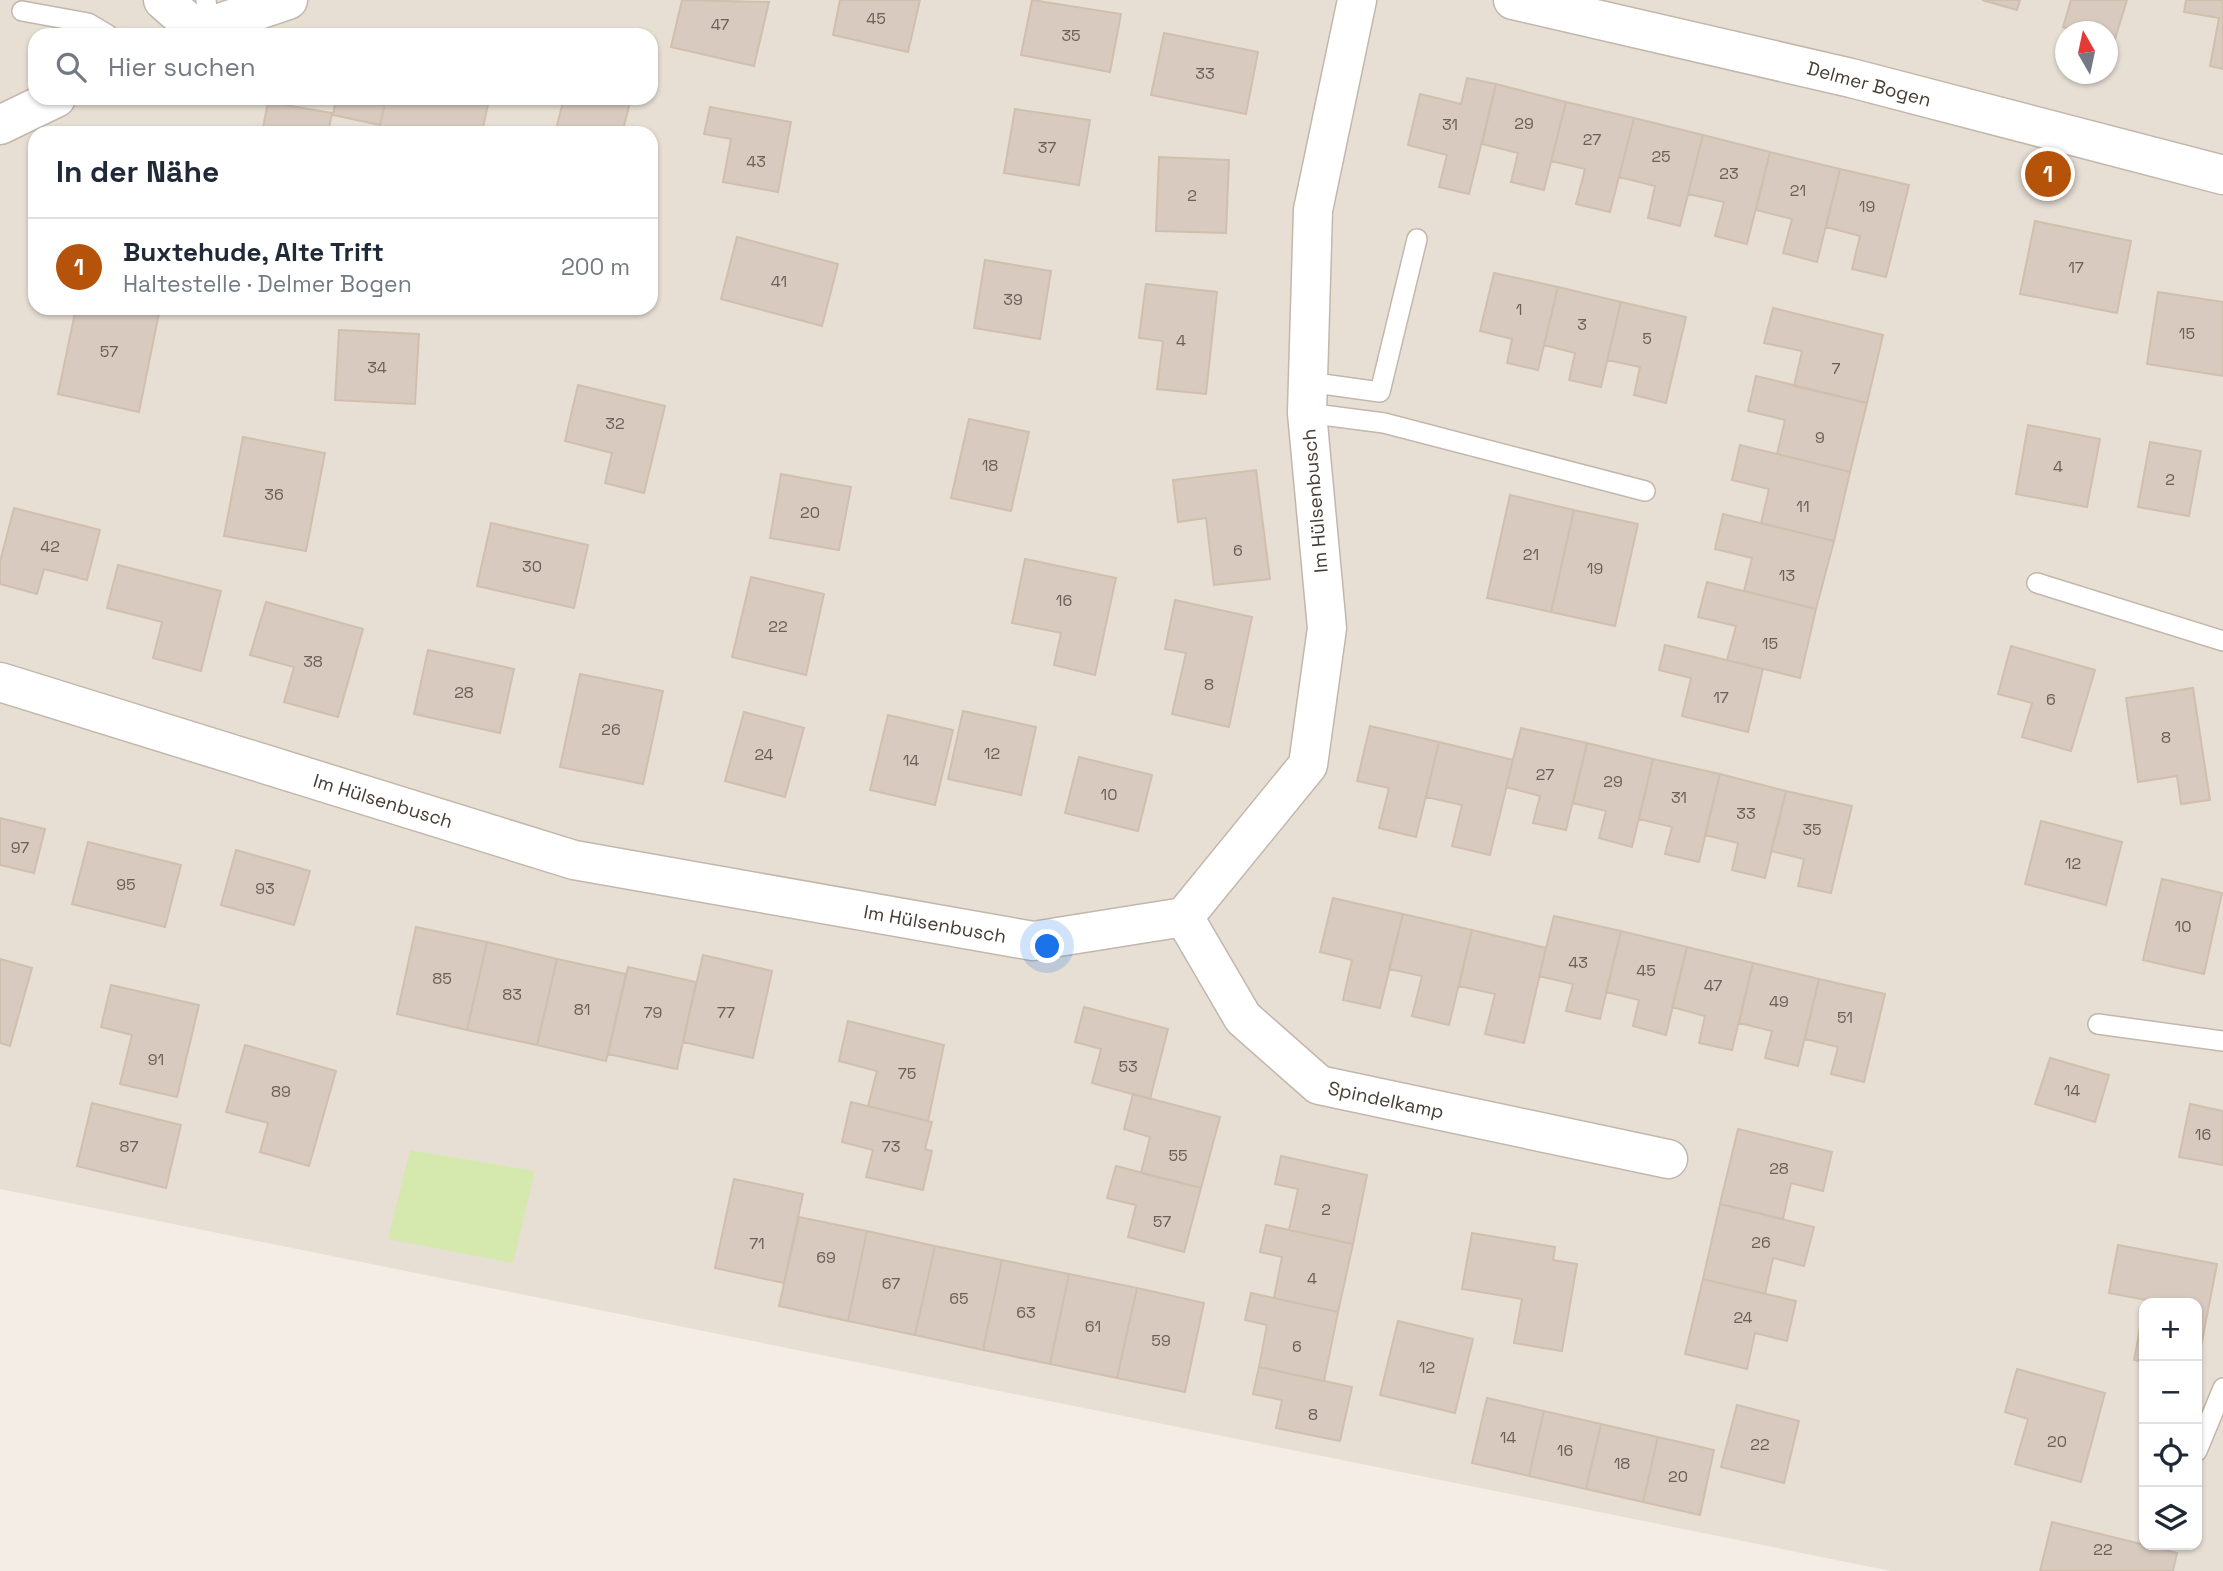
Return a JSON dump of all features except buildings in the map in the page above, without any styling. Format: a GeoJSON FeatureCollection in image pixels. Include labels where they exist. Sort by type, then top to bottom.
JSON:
{"type":"FeatureCollection","features":[{"type":"Feature","properties":{"kind":"street"},"geometry":{"type":"LineString","coordinates":[[163,0],[199,22],[288,0]]}},
{"type":"Feature","properties":{"kind":"street","name":"Im Hülsenbusch"},"geometry":{"type":"LineString","coordinates":[[0,682],[574,860],[1033,942],[1184,917],[1308,765],[1327,628],[1308,398],[1313,210],[1357,0]]}},
{"type":"Feature","properties":{"kind":"street","name":"Delmer Bogen"},"geometry":{"type":"LineString","coordinates":[[1513,0],[1851,78],[2223,175]]}},
{"type":"Feature","properties":{"kind":"street"},"geometry":{"type":"LineString","coordinates":[[0,125],[41,105]]}},
{"type":"Feature","properties":{"kind":"street","name":"Spindelkamp"},"geometry":{"type":"LineString","coordinates":[[1184,917],[1243,1018],[1319,1085],[1668,1159]]}},
{"type":"Feature","properties":{"kind":"lane"},"geometry":{"type":"LineString","coordinates":[[22,11],[88,23],[96,28]]}},
{"type":"Feature","properties":{"kind":"lane"},"geometry":{"type":"LineString","coordinates":[[1308,398],[1380,392],[1417,239]]}},
{"type":"Feature","properties":{"kind":"lane"},"geometry":{"type":"LineString","coordinates":[[1308,398],[1384,423],[1645,491]]}},
{"type":"Feature","properties":{"kind":"lane"},"geometry":{"type":"LineString","coordinates":[[2037,583],[2223,641]]}},
{"type":"Feature","properties":{"kind":"lane"},"geometry":{"type":"LineString","coordinates":[[2098,1024],[2223,1041]]}},
{"type":"Feature","properties":{"kind":"lane"},"geometry":{"type":"LineString","coordinates":[[2202,1439],[2223,1388]]}},
{"type":"Feature","properties":{"kind":"shaded area"},"geometry":{"type":"Polygon","coordinates":[[[0,0],[2223,0],[2223,1571],[1891,1571],[0,1189],[0,0]]]}},
{"type":"Feature","properties":{"kind":"green space"},"geometry":{"type":"Polygon","coordinates":[[[410,1150],[535,1171],[513,1263],[388,1239],[410,1150]]]}},
{"type":"Feature","properties":{"kind":"place","name":"Buxtehude, Alte Trift"},"geometry":{"type":"Point","coordinates":[2048,174]}}]}
